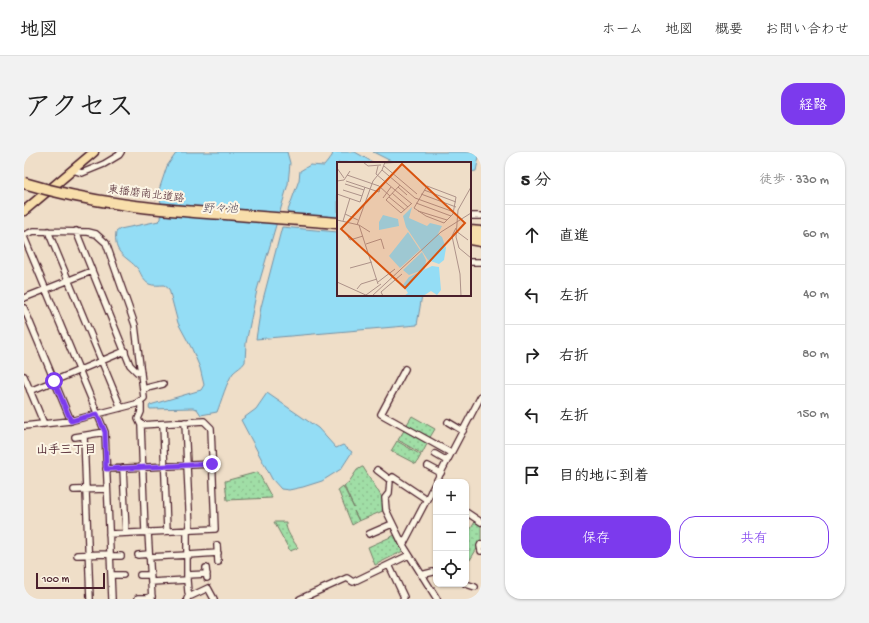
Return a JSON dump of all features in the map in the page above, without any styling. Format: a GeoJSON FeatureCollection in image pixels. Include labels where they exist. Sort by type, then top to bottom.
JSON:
{"type":"FeatureCollection","features":[{"type":"Feature","properties":{"kind":"highway","name":"東播磨南北道路"},"geometry":{"type":"LineString","coordinates":[[24,183],[77,197],[121,204],[182,211],[337,223]]}},
{"type":"Feature","properties":{"kind":"highway","name":"東播磨南北道路"},"geometry":{"type":"LineString","coordinates":[[24,188],[75,201],[135,211],[182,216],[337,227]]}},
{"type":"Feature","properties":{"kind":"highway"},"geometry":{"type":"LineString","coordinates":[[471,238],[481,240]]}},
{"type":"Feature","properties":{"kind":"main road"},"geometry":{"type":"LineString","coordinates":[[24,211],[73,170],[85,156],[94,152]]}},
{"type":"Feature","properties":{"kind":"street"},"geometry":{"type":"LineString","coordinates":[[73,170],[82,173],[104,164],[119,155],[121,152]]}},
{"type":"Feature","properties":{"kind":"street"},"geometry":{"type":"LineString","coordinates":[[24,426],[71,421],[97,414],[121,408],[139,402],[144,398],[135,325],[106,243],[96,234],[76,231],[34,231],[24,236],[45,290],[97,414],[105,432],[112,599]]}},
{"type":"Feature","properties":{"kind":"street"},"geometry":{"type":"LineString","coordinates":[[48,231],[121,408]]}},
{"type":"Feature","properties":{"kind":"street"},"geometry":{"type":"LineString","coordinates":[[76,231],[130,365],[137,372],[141,373]]}},
{"type":"Feature","properties":{"kind":"street"},"geometry":{"type":"LineString","coordinates":[[24,298],[92,271]]}},
{"type":"Feature","properties":{"kind":"street"},"geometry":{"type":"LineString","coordinates":[[24,308],[71,421]]}},
{"type":"Feature","properties":{"kind":"street"},"geometry":{"type":"LineString","coordinates":[[30,391],[125,351]]}},
{"type":"Feature","properties":{"kind":"street"},"geometry":{"type":"LineString","coordinates":[[405,370],[381,414],[451,453]]}},
{"type":"Feature","properties":{"kind":"street"},"geometry":{"type":"LineString","coordinates":[[24,376],[44,424]]}},
{"type":"Feature","properties":{"kind":"street"},"geometry":{"type":"LineString","coordinates":[[143,389],[163,384]]}},
{"type":"Feature","properties":{"kind":"street"},"geometry":{"type":"LineString","coordinates":[[438,479],[481,396]]}},
{"type":"Feature","properties":{"kind":"street"},"geometry":{"type":"LineString","coordinates":[[138,598],[152,598],[146,532],[141,425],[138,419],[141,412],[141,404],[139,402]]}},
{"type":"Feature","properties":{"kind":"street"},"geometry":{"type":"LineString","coordinates":[[109,534],[214,529],[211,428],[204,421],[141,425]]}},
{"type":"Feature","properties":{"kind":"street"},"geometry":{"type":"LineString","coordinates":[[186,422],[189,530],[187,578],[188,597],[208,588],[214,599]]}},
{"type":"Feature","properties":{"kind":"street"},"geometry":{"type":"LineString","coordinates":[[448,422],[463,431]]}},
{"type":"Feature","properties":{"kind":"street"},"geometry":{"type":"LineString","coordinates":[[163,424],[167,531]]}},
{"type":"Feature","properties":{"kind":"street"},"geometry":{"type":"LineString","coordinates":[[76,437],[105,432]]}},
{"type":"Feature","properties":{"kind":"street"},"geometry":{"type":"LineString","coordinates":[[84,436],[90,599]]}},
{"type":"Feature","properties":{"kind":"street"},"geometry":{"type":"LineString","coordinates":[[435,454],[447,461]]}},
{"type":"Feature","properties":{"kind":"street"},"geometry":{"type":"LineString","coordinates":[[106,469],[212,464]]}},
{"type":"Feature","properties":{"kind":"street"},"geometry":{"type":"LineString","coordinates":[[428,466],[441,473]]}},
{"type":"Feature","properties":{"kind":"street"},"geometry":{"type":"LineString","coordinates":[[123,468],[126,533]]}},
{"type":"Feature","properties":{"kind":"street"},"geometry":{"type":"LineString","coordinates":[[377,470],[390,480]]}},
{"type":"Feature","properties":{"kind":"street"},"geometry":{"type":"LineString","coordinates":[[390,480],[393,477],[426,499]]}},
{"type":"Feature","properties":{"kind":"street"},"geometry":{"type":"LineString","coordinates":[[390,480],[389,493],[385,498],[386,510],[402,545],[437,599]]}},
{"type":"Feature","properties":{"kind":"street"},"geometry":{"type":"LineString","coordinates":[[74,490],[107,489]]}},
{"type":"Feature","properties":{"kind":"street"},"geometry":{"type":"LineString","coordinates":[[402,545],[426,499],[433,492]]}},
{"type":"Feature","properties":{"kind":"street"},"geometry":{"type":"LineString","coordinates":[[469,514],[481,522]]}},
{"type":"Feature","properties":{"kind":"street"},"geometry":{"type":"LineString","coordinates":[[370,534],[392,524]]}},
{"type":"Feature","properties":{"kind":"street"},"geometry":{"type":"LineString","coordinates":[[481,544],[481,551]]}},
{"type":"Feature","properties":{"kind":"street"},"geometry":{"type":"LineString","coordinates":[[217,545],[218,562]]}},
{"type":"Feature","properties":{"kind":"street"},"geometry":{"type":"LineString","coordinates":[[138,555],[149,556],[218,553]]}},
{"type":"Feature","properties":{"kind":"street"},"geometry":{"type":"LineString","coordinates":[[300,599],[347,578],[353,582],[408,555]]}},
{"type":"Feature","properties":{"kind":"street"},"geometry":{"type":"LineString","coordinates":[[76,556],[122,556]]}},
{"type":"Feature","properties":{"kind":"street"},"geometry":{"type":"LineString","coordinates":[[389,565],[404,598],[403,599]]}},
{"type":"Feature","properties":{"kind":"street"},"geometry":{"type":"LineString","coordinates":[[421,575],[433,572]]}},
{"type":"Feature","properties":{"kind":"street"},"geometry":{"type":"LineString","coordinates":[[151,582],[187,578],[207,573]]}},
{"type":"Feature","properties":{"kind":"street"},"geometry":{"type":"LineString","coordinates":[[111,575],[123,575]]}},
{"type":"Feature","properties":{"kind":"street"},"geometry":{"type":"LineString","coordinates":[[140,575],[150,575]]}},
{"type":"Feature","properties":{"kind":"street"},"geometry":{"type":"LineString","coordinates":[[469,585],[475,587]]}},
{"type":"Feature","properties":{"kind":"green space"},"geometry":{"type":"Polygon","coordinates":[[[412,416],[435,429],[429,439],[406,426],[412,416]]]}},
{"type":"Feature","properties":{"kind":"green space"},"geometry":{"type":"Polygon","coordinates":[[[405,429],[428,442],[422,454],[398,440],[405,429]]]}},
{"type":"Feature","properties":{"kind":"green space"},"geometry":{"type":"Polygon","coordinates":[[[397,441],[421,455],[416,464],[391,451],[397,441]]]}},
{"type":"Feature","properties":{"kind":"green space"},"geometry":{"type":"Polygon","coordinates":[[[363,467],[383,499],[385,510],[352,525],[338,490],[343,486],[354,508],[344,486],[349,482],[357,470],[363,467]]]}},
{"type":"Feature","properties":{"kind":"green space"},"geometry":{"type":"Polygon","coordinates":[[[258,472],[272,498],[227,500],[225,481],[258,472]]]}},
{"type":"Feature","properties":{"kind":"green space"},"geometry":{"type":"Polygon","coordinates":[[[476,520],[481,523],[481,542],[470,560],[469,560],[469,532],[476,520]]]}},
{"type":"Feature","properties":{"kind":"green space"},"geometry":{"type":"Polygon","coordinates":[[[274,522],[286,522],[288,532],[298,548],[290,551],[274,522]]]}},
{"type":"Feature","properties":{"kind":"green space"},"geometry":{"type":"Polygon","coordinates":[[[395,535],[403,551],[375,565],[368,547],[395,535]]]}},
{"type":"Feature","properties":{"kind":"water","name":"野々池"},"geometry":{"type":"Polygon","coordinates":[[[177,152],[287,152],[290,163],[288,184],[257,290],[246,343],[245,362],[233,373],[226,386],[217,412],[201,415],[197,409],[193,408],[150,409],[150,405],[201,390],[204,385],[200,368],[178,323],[169,289],[164,285],[152,285],[147,283],[138,269],[121,254],[116,246],[116,232],[120,229],[159,221],[161,219],[162,206],[158,193],[167,166],[177,152]]]}},
{"type":"Feature","properties":{"kind":"water"},"geometry":{"type":"Polygon","coordinates":[[[333,152],[355,152],[372,162],[337,162],[337,218],[286,216],[299,180],[300,171],[310,165],[324,166],[332,156],[333,152]]]}},
{"type":"Feature","properties":{"kind":"water"},"geometry":{"type":"Polygon","coordinates":[[[373,152],[480,152],[476,171],[471,172],[471,162],[393,162],[373,152]]]}},
{"type":"Feature","properties":{"kind":"water"},"geometry":{"type":"Polygon","coordinates":[[[282,227],[337,232],[337,296],[422,296],[417,325],[256,339],[261,307],[282,227]]]}},
{"type":"Feature","properties":{"kind":"water"},"geometry":{"type":"Polygon","coordinates":[[[267,393],[318,428],[336,448],[343,445],[352,452],[341,469],[322,481],[289,490],[281,489],[272,479],[241,420],[256,409],[267,393]]]}},
{"type":"Feature","properties":{"kind":"district","name":"山手三丁目"},"geometry":{"type":"Point","coordinates":[66,451]}},
{"type":"Feature","properties":{"kind":"route"},"geometry":{"type":"LineString","coordinates":[[54,381],[71,421],[97,414],[105,432],[106,469],[212,464]]}}]}
